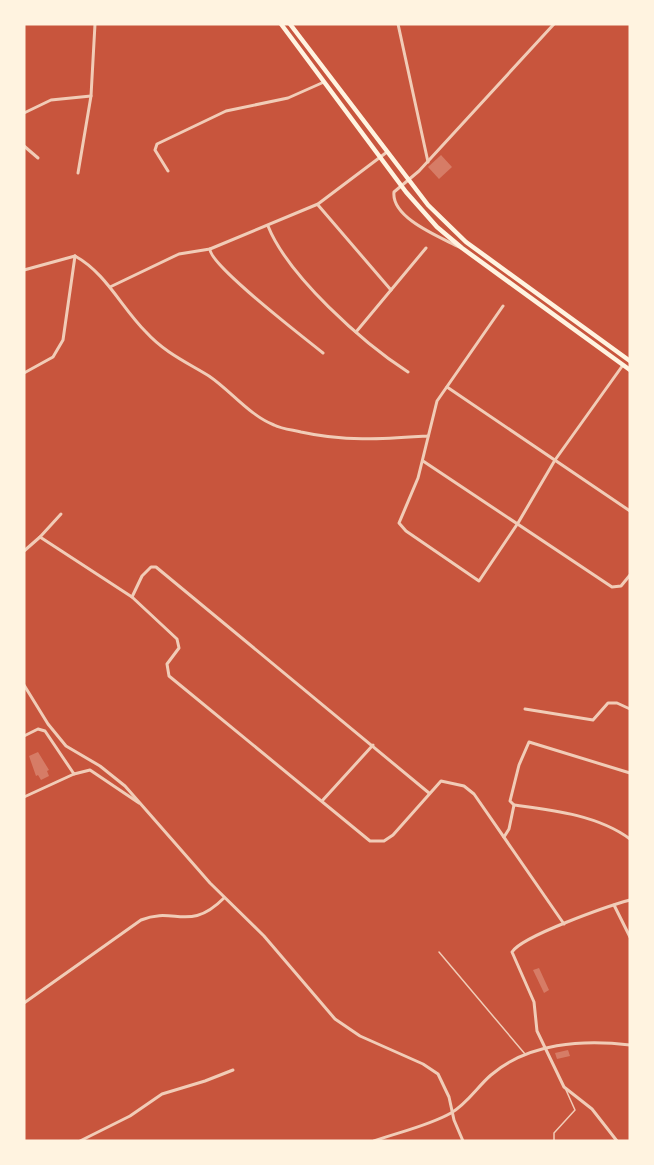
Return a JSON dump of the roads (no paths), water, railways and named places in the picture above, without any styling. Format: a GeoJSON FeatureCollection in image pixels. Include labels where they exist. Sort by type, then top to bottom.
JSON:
{"type":"FeatureCollection","features":[{"type":"Feature","properties":{"kind":"main road"},"geometry":{"type":"LineString","coordinates":[[281,24],[432,223],[462,248],[630,370]]}},
{"type":"Feature","properties":{"kind":"main road"},"geometry":{"type":"LineString","coordinates":[[290,24],[435,214],[457,234],[630,361]]}},
{"type":"Feature","properties":{"kind":"street"},"geometry":{"type":"LineString","coordinates":[[78,173],[91,96],[95,24]]}},
{"type":"Feature","properties":{"kind":"street"},"geometry":{"type":"LineString","coordinates":[[398,24],[428,162]]}},
{"type":"Feature","properties":{"kind":"street"},"geometry":{"type":"LineString","coordinates":[[462,248],[410,220],[393,197],[394,192],[428,162],[554,24]]}},
{"type":"Feature","properties":{"kind":"street"},"geometry":{"type":"LineString","coordinates":[[168,171],[155,150],[157,144],[225,111],[288,98],[324,82]]}},
{"type":"Feature","properties":{"kind":"street"},"geometry":{"type":"LineString","coordinates":[[24,113],[51,100],[91,96]]}},
{"type":"Feature","properties":{"kind":"street"},"geometry":{"type":"LineString","coordinates":[[24,146],[38,158]]}},
{"type":"Feature","properties":{"kind":"street"},"geometry":{"type":"LineString","coordinates":[[110,287],[179,254],[210,249],[318,204],[387,152]]}},
{"type":"Feature","properties":{"kind":"street"},"geometry":{"type":"LineString","coordinates":[[318,204],[391,291]]}},
{"type":"Feature","properties":{"kind":"street"},"geometry":{"type":"LineString","coordinates":[[268,226],[289,261],[356,332],[408,372]]}},
{"type":"Feature","properties":{"kind":"street"},"geometry":{"type":"LineString","coordinates":[[356,332],[426,248]]}},
{"type":"Feature","properties":{"kind":"street"},"geometry":{"type":"LineString","coordinates":[[210,249],[212,258],[244,288],[323,353]]}},
{"type":"Feature","properties":{"kind":"street"},"geometry":{"type":"LineString","coordinates":[[24,373],[53,357],[63,340],[75,256]]}},
{"type":"Feature","properties":{"kind":"street"},"geometry":{"type":"LineString","coordinates":[[24,270],[75,256],[87,263],[162,349],[210,377],[243,405],[274,425],[323,436],[361,441],[428,436]]}},
{"type":"Feature","properties":{"kind":"street"},"geometry":{"type":"LineString","coordinates":[[503,306],[437,400],[422,461],[399,523],[406,531],[479,581],[482,580],[518,523],[555,460],[623,365]]}},
{"type":"Feature","properties":{"kind":"street"},"geometry":{"type":"LineString","coordinates":[[447,387],[630,511]]}},
{"type":"Feature","properties":{"kind":"street"},"geometry":{"type":"LineString","coordinates":[[422,461],[612,587],[621,586],[630,576]]}},
{"type":"Feature","properties":{"kind":"street"},"geometry":{"type":"LineString","coordinates":[[24,551],[61,514]]}},
{"type":"Feature","properties":{"kind":"street"},"geometry":{"type":"LineString","coordinates":[[40,537],[132,597],[177,639],[177,653],[167,664],[169,676],[370,841],[378,843],[393,835],[441,781],[464,786],[474,794],[564,924]]}},
{"type":"Feature","properties":{"kind":"street"},"geometry":{"type":"LineString","coordinates":[[132,597],[142,576],[151,567],[156,567],[429,793]]}},
{"type":"Feature","properties":{"kind":"street"},"geometry":{"type":"LineString","coordinates":[[24,685],[48,724],[66,746],[125,786],[224,897],[264,936],[335,1019],[360,1036],[423,1064],[438,1074],[445,1084],[463,1141]]}},
{"type":"Feature","properties":{"kind":"street"},"geometry":{"type":"LineString","coordinates":[[525,709],[593,720],[608,703],[617,703],[630,709]]}},
{"type":"Feature","properties":{"kind":"street"},"geometry":{"type":"LineString","coordinates":[[24,736],[38,729],[45,731],[74,774]]}},
{"type":"Feature","properties":{"kind":"street"},"geometry":{"type":"LineString","coordinates":[[630,773],[529,742],[511,792],[510,801],[514,805],[556,811],[592,820],[616,830],[630,840]]}},
{"type":"Feature","properties":{"kind":"street"},"geometry":{"type":"LineString","coordinates":[[322,801],[373,745]]}},
{"type":"Feature","properties":{"kind":"street"},"geometry":{"type":"LineString","coordinates":[[24,798],[74,774],[90,770],[139,803]]}},
{"type":"Feature","properties":{"kind":"street"},"geometry":{"type":"LineString","coordinates":[[504,838],[509,829],[514,805]]}},
{"type":"Feature","properties":{"kind":"street"},"geometry":{"type":"LineString","coordinates":[[24,1003],[141,920],[155,916],[192,918],[214,908],[224,897]]}},
{"type":"Feature","properties":{"kind":"street"},"geometry":{"type":"LineString","coordinates":[[617,1141],[592,1109],[564,1087],[537,1031],[534,1002],[512,952],[516,946],[564,924],[630,900]]}},
{"type":"Feature","properties":{"kind":"street"},"geometry":{"type":"LineString","coordinates":[[614,905],[630,937]]}},
{"type":"Feature","properties":{"kind":"street"},"geometry":{"type":"LineString","coordinates":[[374,1141],[387,1139],[452,1112],[490,1076],[506,1064],[525,1055],[584,1042],[630,1045]]}},
{"type":"Feature","properties":{"kind":"street"},"geometry":{"type":"LineString","coordinates":[[81,1141],[130,1116],[162,1094],[233,1070]]}},
{"type":"Feature","properties":{"kind":"lane"},"geometry":{"type":"LineString","coordinates":[[439,952],[525,1055]]}},
{"type":"Feature","properties":{"kind":"lane"},"geometry":{"type":"LineString","coordinates":[[554,1141],[554,1133],[575,1110],[564,1087]]}}]}
